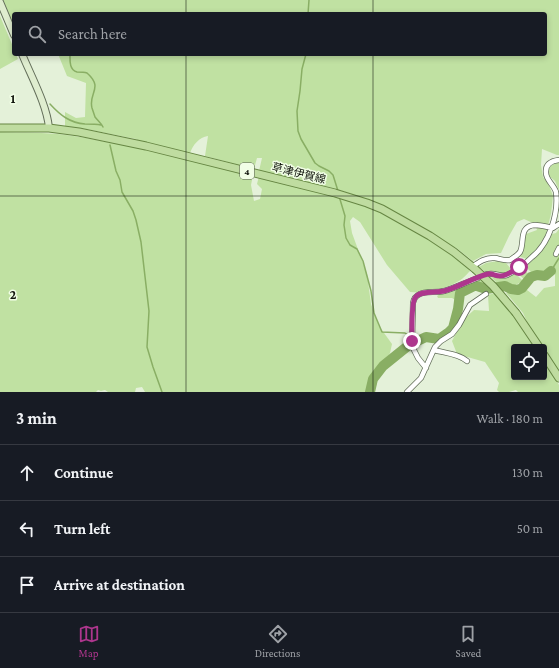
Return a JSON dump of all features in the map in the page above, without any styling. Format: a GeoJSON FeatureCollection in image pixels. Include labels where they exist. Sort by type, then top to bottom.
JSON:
{"type":"FeatureCollection","features":[{"type":"Feature","properties":{"kind":"main road","name":"草津伊賀線"},"geometry":{"type":"LineString","coordinates":[[0,128],[49,128],[79,132],[146,146],[335,193],[382,209],[430,236],[454,252],[473,268],[493,286],[516,312],[537,344]]}},
{"type":"Feature","properties":{"kind":"main road"},"geometry":{"type":"LineString","coordinates":[[547,360],[559,378]]}},
{"type":"Feature","properties":{"kind":"street"},"geometry":{"type":"LineString","coordinates":[[0,2],[12,30]]}},
{"type":"Feature","properties":{"kind":"street"},"geometry":{"type":"LineString","coordinates":[[23,56],[45,109],[49,122],[49,128]]}},
{"type":"Feature","properties":{"kind":"street"},"geometry":{"type":"LineString","coordinates":[[426,368],[418,358],[412,343],[413,303],[415,297],[422,292],[444,291],[489,274],[499,276],[506,275],[527,262],[538,252],[553,228],[557,215],[558,201],[556,192],[546,174],[549,163],[559,160]]}},
{"type":"Feature","properties":{"kind":"street"},"geometry":{"type":"LineString","coordinates":[[473,268],[484,259],[492,258],[509,260],[516,256],[520,251],[522,236],[528,227],[536,225],[553,228],[559,224]]}},
{"type":"Feature","properties":{"kind":"street"},"geometry":{"type":"LineString","coordinates":[[556,254],[559,248]]}},
{"type":"Feature","properties":{"kind":"street"},"geometry":{"type":"LineString","coordinates":[[407,392],[421,378],[435,347],[452,334],[459,325],[470,305],[486,294]]}},
{"type":"Feature","properties":{"kind":"street"},"geometry":{"type":"LineString","coordinates":[[434,350],[460,357],[466,359],[467,361]]}},
{"type":"Feature","properties":{"kind":"green space"},"geometry":{"type":"Polygon","coordinates":[[[3,0],[559,0],[559,155],[542,149],[541,165],[543,177],[549,185],[553,196],[551,214],[546,234],[536,251],[527,259],[518,256],[526,234],[537,230],[535,224],[524,219],[517,222],[501,253],[486,254],[473,261],[455,247],[470,271],[465,276],[452,285],[441,289],[428,292],[410,292],[387,265],[360,222],[353,217],[350,221],[352,233],[367,274],[371,304],[379,326],[392,344],[390,353],[379,374],[376,386],[371,392],[145,392],[142,387],[136,388],[135,392],[108,392],[105,390],[98,390],[96,392],[0,392],[0,132],[58,134],[124,145],[130,141],[141,143],[136,139],[65,126],[65,112],[76,118],[85,117],[86,83],[67,76],[59,56],[547,56],[547,12],[12,12],[12,22],[3,0]],[[208,136],[197,142],[190,153],[149,144],[220,163],[225,170],[240,171],[253,175],[251,185],[254,201],[260,199],[262,189],[257,184],[259,176],[327,194],[371,208],[376,203],[325,186],[310,184],[259,171],[262,158],[257,158],[254,169],[205,156],[208,136]]]}},
{"type":"Feature","properties":{"kind":"green space"},"geometry":{"type":"Polygon","coordinates":[[[0,16],[12,44],[12,56],[17,56],[18,59],[0,69],[0,16]]]}},
{"type":"Feature","properties":{"kind":"green space"},"geometry":{"type":"Polygon","coordinates":[[[559,162],[559,190],[555,181],[549,176],[547,171],[552,165],[559,162]]]}},
{"type":"Feature","properties":{"kind":"green space"},"geometry":{"type":"Polygon","coordinates":[[[559,229],[559,245],[555,255],[559,252],[559,381],[552,372],[559,385],[559,392],[518,392],[516,390],[499,392],[497,390],[499,383],[485,362],[457,354],[452,341],[463,320],[474,310],[489,311],[488,295],[495,293],[529,326],[523,313],[506,293],[527,290],[536,297],[544,288],[555,286],[555,272],[544,276],[542,273],[535,276],[527,268],[529,278],[525,280],[517,273],[537,256],[552,234],[556,233],[559,229]]]}},
{"type":"Feature","properties":{"kind":"green space"},"geometry":{"type":"Polygon","coordinates":[[[498,261],[506,263],[511,269],[502,274],[491,271],[487,273],[479,267],[486,263],[498,261]]]}},
{"type":"Feature","properties":{"kind":"green space"},"geometry":{"type":"Polygon","coordinates":[[[516,274],[523,281],[512,287],[498,284],[489,275],[502,277],[516,274]]]}},
{"type":"Feature","properties":{"kind":"green space"},"geometry":{"type":"Polygon","coordinates":[[[479,279],[487,286],[466,291],[457,301],[452,298],[438,298],[437,296],[453,289],[458,289],[479,279]]]}},
{"type":"Feature","properties":{"kind":"waterway"},"geometry":{"type":"LineString","coordinates":[[308,12],[309,0]]}},
{"type":"Feature","properties":{"kind":"waterway"},"geometry":{"type":"LineString","coordinates":[[70,56],[70,64],[74,71],[87,73],[92,78],[95,87],[91,103],[92,108],[95,117],[103,127]]}},
{"type":"Feature","properties":{"kind":"waterway"},"geometry":{"type":"LineString","coordinates":[[305,56],[302,69],[297,111],[298,131],[315,163],[333,175],[338,191]]}},
{"type":"Feature","properties":{"kind":"waterway"},"geometry":{"type":"LineString","coordinates":[[50,104],[58,112],[70,120],[85,124],[101,125]]}},
{"type":"Feature","properties":{"kind":"waterway"},"geometry":{"type":"LineString","coordinates":[[110,145],[122,192],[133,211],[141,242],[149,311],[147,347],[162,392]]}},
{"type":"Feature","properties":{"kind":"waterway"},"geometry":{"type":"LineString","coordinates":[[339,196],[345,216],[344,225],[346,238],[350,245],[357,249],[363,261],[371,291],[374,313],[382,332],[405,333],[408,335],[409,346]]}},
{"type":"Feature","properties":{"kind":"waterway"},"geometry":{"type":"LineString","coordinates":[[551,271],[559,258]]}},
{"type":"Feature","properties":{"kind":"waterway"},"geometry":{"type":"LineString","coordinates":[[370,392],[373,379],[383,366],[409,345],[426,337],[439,339],[453,328],[460,293],[474,286],[486,289],[505,286],[518,290],[522,288],[531,277],[537,275],[545,276],[551,271]]}},
{"type":"Feature","properties":{"kind":"route"},"geometry":{"type":"LineString","coordinates":[[412,341],[413,303],[417,295],[422,292],[444,291],[489,274],[499,276],[506,275],[519,267]]}}]}
